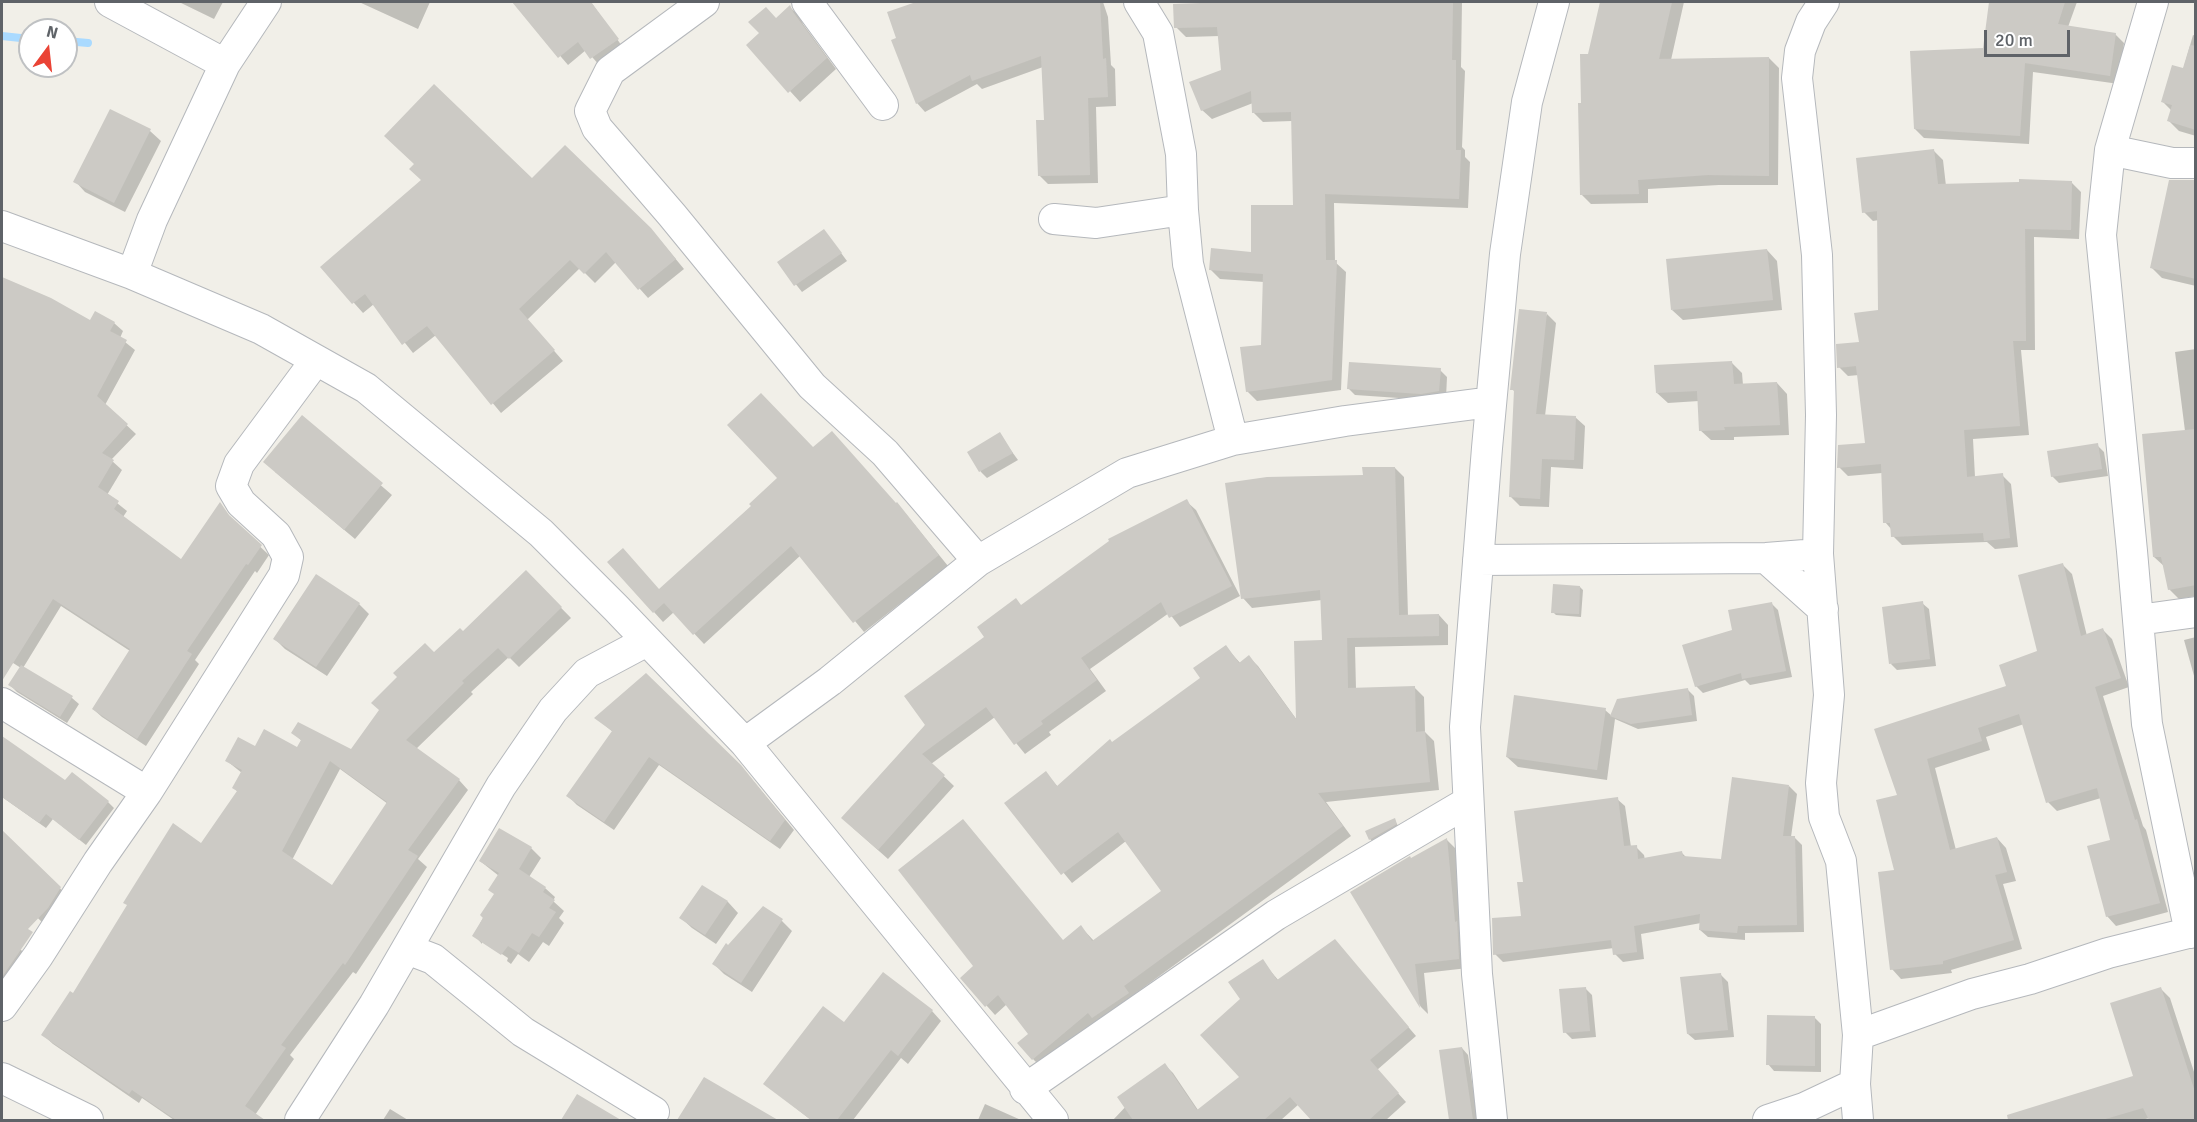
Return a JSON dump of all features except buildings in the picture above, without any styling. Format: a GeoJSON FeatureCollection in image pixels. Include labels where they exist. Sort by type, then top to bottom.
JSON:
{"type":"FeatureCollection","features":[{"type":"Feature","properties":{"kind":"street"},"geometry":{"type":"LineString","coordinates":[[110,2],[225,64]]}},
{"type":"Feature","properties":{"kind":"street"},"geometry":{"type":"LineString","coordinates":[[132,274],[152,220],[225,64],[266,2]]}},
{"type":"Feature","properties":{"kind":"street"},"geometry":{"type":"LineString","coordinates":[[704,2],[610,71],[590,111],[597,128],[812,386],[885,453],[978,561]]}},
{"type":"Feature","properties":{"kind":"street"},"geometry":{"type":"LineString","coordinates":[[807,2],[883,105]]}},
{"type":"Feature","properties":{"kind":"street"},"geometry":{"type":"LineString","coordinates":[[1139,2],[1158,33],[1181,154],[1188,264],[1233,440]]}},
{"type":"Feature","properties":{"kind":"street"},"geometry":{"type":"LineString","coordinates":[[1492,1120],[1477,974],[1465,727],[1505,254],[1527,102],[1554,2]]}},
{"type":"Feature","properties":{"kind":"street"},"geometry":{"type":"LineString","coordinates":[[1824,2],[1811,22],[1800,51],[1797,78],[1817,255],[1821,415],[1818,554],[1829,695],[1821,783],[1824,817],[1841,861],[1858,1035],[1855,1084],[1858,1120]]}},
{"type":"Feature","properties":{"kind":"street"},"geometry":{"type":"LineString","coordinates":[[1858,1035],[1972,994],[2030,979],[2108,953],[2193,932],[2147,724],[2101,235],[2110,150],[2153,2]]}},
{"type":"Feature","properties":{"kind":"street"},"geometry":{"type":"LineString","coordinates":[[2110,150],[2172,163],[2196,163]]}},
{"type":"Feature","properties":{"kind":"street"},"geometry":{"type":"LineString","coordinates":[[1054,219],[1096,223],[1183,210]]}},
{"type":"Feature","properties":{"kind":"street"},"geometry":{"type":"LineString","coordinates":[[2,226],[132,274],[261,329],[366,388],[541,533],[745,743],[1025,1089],[1053,1120]]}},
{"type":"Feature","properties":{"kind":"street"},"geometry":{"type":"LineString","coordinates":[[2,1006],[147,792],[284,575],[288,557],[276,535],[241,503],[231,486],[239,464],[316,360]]}},
{"type":"Feature","properties":{"kind":"street"},"geometry":{"type":"LineString","coordinates":[[745,743],[821,688],[978,561],[1126,473],[1233,440],[1345,421],[1491,402]]}},
{"type":"Feature","properties":{"kind":"street"},"geometry":{"type":"LineString","coordinates":[[1478,560],[1766,558],[1818,554]]}},
{"type":"Feature","properties":{"kind":"street"},"geometry":{"type":"LineString","coordinates":[[1766,558],[1823,609]]}},
{"type":"Feature","properties":{"kind":"street"},"geometry":{"type":"LineString","coordinates":[[2138,620],[2196,612]]}},
{"type":"Feature","properties":{"kind":"street"},"geometry":{"type":"LineString","coordinates":[[300,1120],[374,1005],[501,786],[553,710],[588,674],[647,641]]}},
{"type":"Feature","properties":{"kind":"street"},"geometry":{"type":"LineString","coordinates":[[2,703],[147,792]]}},
{"type":"Feature","properties":{"kind":"street"},"geometry":{"type":"LineString","coordinates":[[1025,1089],[1276,915],[1468,802]]}},
{"type":"Feature","properties":{"kind":"street"},"geometry":{"type":"LineString","coordinates":[[407,950],[433,959],[523,1032],[654,1112]]}},
{"type":"Feature","properties":{"kind":"street"},"geometry":{"type":"LineString","coordinates":[[2,1078],[88,1120]]}},
{"type":"Feature","properties":{"kind":"street"},"geometry":{"type":"LineString","coordinates":[[1768,1120],[1804,1108],[1855,1084]]}},
{"type":"Feature","properties":{"kind":"waterway"},"geometry":{"type":"LineString","coordinates":[[2,36],[18,38]]}},
{"type":"Feature","properties":{"kind":"waterway"},"geometry":{"type":"LineString","coordinates":[[78,42],[88,43]]}}]}
